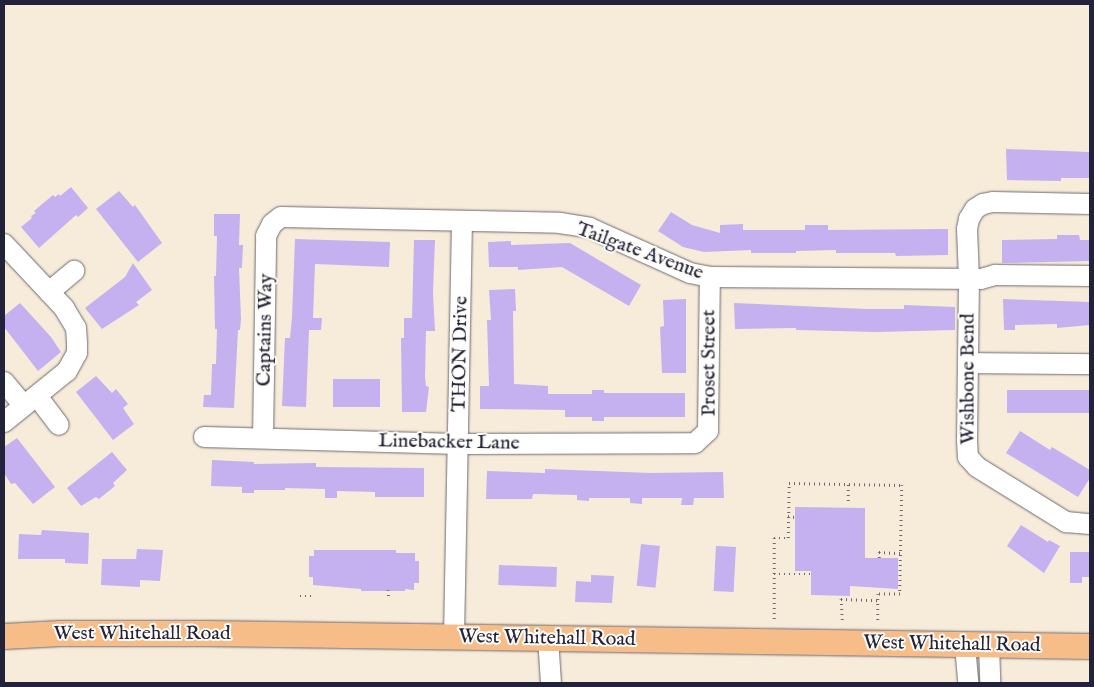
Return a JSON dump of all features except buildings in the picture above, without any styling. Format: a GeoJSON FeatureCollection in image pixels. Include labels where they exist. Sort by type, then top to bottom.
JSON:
{"type":"FeatureCollection","features":[{"type":"Feature","properties":{"kind":"main road","name":"West Whitehall Road"},"geometry":{"type":"LineString","coordinates":[[4,636],[148,632],[1090,646]]}},
{"type":"Feature","properties":{"kind":"street","name":"Wishbone Bend"},"geometry":{"type":"LineString","coordinates":[[1090,204],[983,204],[976,209],[966,229],[975,279],[968,363],[968,457],[977,467],[1066,522],[1090,524]]}},
{"type":"Feature","properties":{"kind":"street","name":"Tailgate Avenue"},"geometry":{"type":"LineString","coordinates":[[272,224],[280,217],[560,223],[590,228],[690,273],[710,277],[975,279],[995,275],[1090,276]]}},
{"type":"Feature","properties":{"kind":"street","name":"THON Drive"},"geometry":{"type":"LineString","coordinates":[[454,637],[462,221]]}},
{"type":"Feature","properties":{"kind":"street","name":"Captains Way"},"geometry":{"type":"LineString","coordinates":[[263,438],[266,236],[272,224]]}},
{"type":"Feature","properties":{"kind":"street"},"geometry":{"type":"LineString","coordinates":[[4,422],[67,371],[77,353],[78,336],[72,318],[49,292],[7,256]]}},
{"type":"Feature","properties":{"kind":"street"},"geometry":{"type":"LineString","coordinates":[[49,292],[74,271]]}},
{"type":"Feature","properties":{"kind":"street","name":"Proset Street"},"geometry":{"type":"LineString","coordinates":[[695,443],[708,431],[710,277]]}},
{"type":"Feature","properties":{"kind":"street","name":"Tailgate Avenue"},"geometry":{"type":"LineString","coordinates":[[975,279],[995,286],[1090,287]]}},
{"type":"Feature","properties":{"kind":"street"},"geometry":{"type":"LineString","coordinates":[[968,363],[1090,364]]}},
{"type":"Feature","properties":{"kind":"street"},"geometry":{"type":"LineString","coordinates":[[4,382],[59,425]]}},
{"type":"Feature","properties":{"kind":"street","name":"Linebacker Lane"},"geometry":{"type":"LineString","coordinates":[[204,436],[459,444],[695,443]]}},
{"type":"Feature","properties":{"kind":"street"},"geometry":{"type":"LineString","coordinates":[[548,638],[551,683]]}},
{"type":"Feature","properties":{"kind":"street"},"geometry":{"type":"LineString","coordinates":[[968,683],[978,645]]}},
{"type":"Feature","properties":{"kind":"street"},"geometry":{"type":"LineString","coordinates":[[978,645],[990,683]]}},
{"type":"Feature","properties":{"kind":"path"},"geometry":{"type":"LineString","coordinates":[[774,619],[774,538],[788,538],[789,484],[902,485],[900,594],[878,594],[878,621]]}},
{"type":"Feature","properties":{"kind":"path"},"geometry":{"type":"LineString","coordinates":[[848,484],[848,501]]}},
{"type":"Feature","properties":{"kind":"path"},"geometry":{"type":"LineString","coordinates":[[788,516],[795,517]]}},
{"type":"Feature","properties":{"kind":"path"},"geometry":{"type":"LineString","coordinates":[[879,558],[879,552],[901,553]]}},
{"type":"Feature","properties":{"kind":"path"},"geometry":{"type":"LineString","coordinates":[[774,574],[811,574]]}},
{"type":"Feature","properties":{"kind":"path"},"geometry":{"type":"LineString","coordinates":[[388,590],[389,598]]}},
{"type":"Feature","properties":{"kind":"path"},"geometry":{"type":"LineString","coordinates":[[300,596],[311,596]]}},
{"type":"Feature","properties":{"kind":"path"},"geometry":{"type":"LineString","coordinates":[[842,620],[842,599],[878,600]]}}]}
